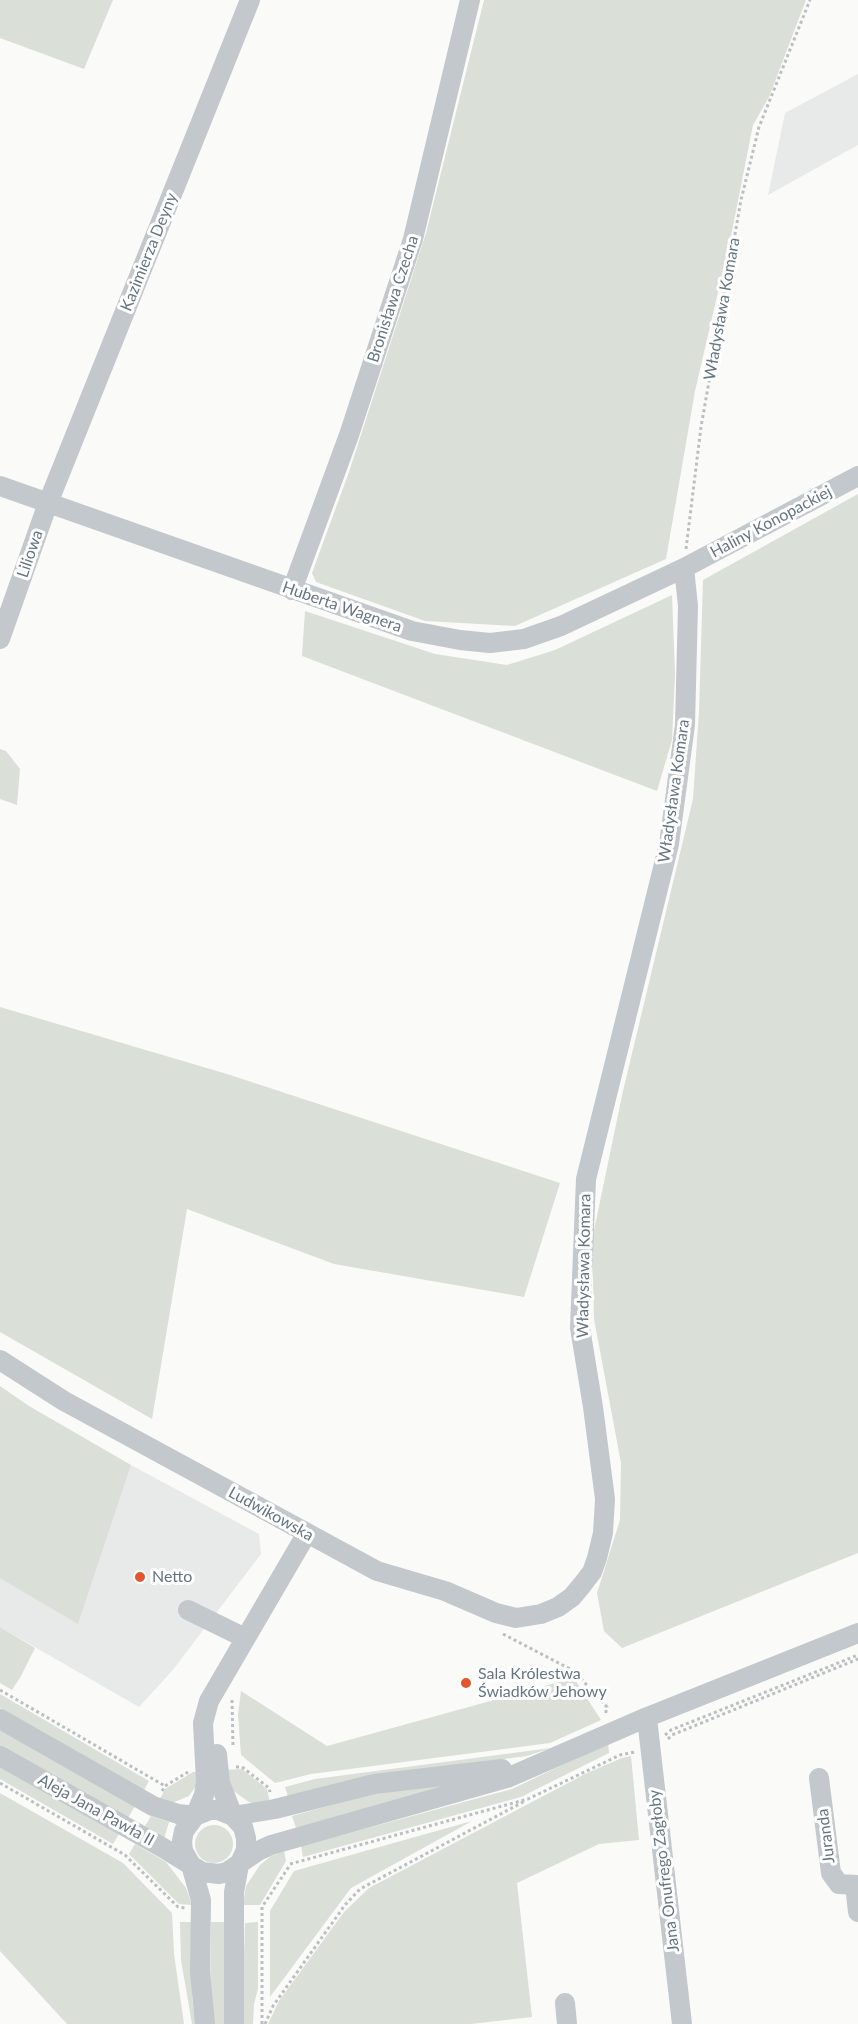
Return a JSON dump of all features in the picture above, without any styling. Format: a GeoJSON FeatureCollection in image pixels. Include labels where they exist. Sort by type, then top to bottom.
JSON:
{"type":"FeatureCollection","features":[{"type":"Feature","properties":{"kind":"street","name":"Kazimierza Deyny"},"geometry":{"type":"LineString","coordinates":[[48,503],[250,0]]}},
{"type":"Feature","properties":{"kind":"street","name":"Bronisława Czecha"},"geometry":{"type":"LineString","coordinates":[[292,590],[349,435],[413,239],[470,0]]}},
{"type":"Feature","properties":{"kind":"street","name":"Haliny Konopackiej"},"geometry":{"type":"LineString","coordinates":[[684,568],[858,476]]}},
{"type":"Feature","properties":{"kind":"street","name":"Huberta Wagnera"},"geometry":{"type":"LineString","coordinates":[[0,486],[292,590],[412,631],[444,638],[490,643],[539,635],[684,568]]}},
{"type":"Feature","properties":{"kind":"street","name":"Liliowa"},"geometry":{"type":"LineString","coordinates":[[0,639],[48,503]]}},
{"type":"Feature","properties":{"kind":"street","name":"Władysława Komara"},"geometry":{"type":"LineString","coordinates":[[558,1607],[572,1597],[592,1572],[603,1533],[605,1499],[580,1328],[585,1179],[669,844],[685,725],[688,606],[684,568]]}},
{"type":"Feature","properties":{"kind":"street","name":"Ludwikowska"},"geometry":{"type":"LineString","coordinates":[[0,1360],[64,1401],[371,1569],[446,1591],[484,1609],[506,1616],[516,1618],[541,1614],[558,1607]]}},
{"type":"Feature","properties":{"kind":"street"},"geometry":{"type":"LineString","coordinates":[[234,2024],[234,1892],[238,1865],[246,1850],[246,1838],[243,1827],[233,1816],[220,1783],[216,1705],[226,1688],[245,1638],[307,1533]]}},
{"type":"Feature","properties":{"kind":"street"},"geometry":{"type":"LineString","coordinates":[[188,1610],[245,1638]]}},
{"type":"Feature","properties":{"kind":"street"},"geometry":{"type":"LineString","coordinates":[[191,1865],[202,1872],[219,1874],[271,1845],[496,1781],[645,1718],[858,1634]]}},
{"type":"Feature","properties":{"kind":"street"},"geometry":{"type":"LineString","coordinates":[[205,2024],[200,1972],[201,1900],[191,1865],[183,1851],[182,1841],[184,1831],[195,1816],[204,1795],[206,1782],[203,1723],[209,1701],[226,1688]]}},
{"type":"Feature","properties":{"kind":"street","name":"Jana Onufrego Zagłoby"},"geometry":{"type":"LineString","coordinates":[[645,1718],[648,1727],[682,2024]]}},
{"type":"Feature","properties":{"kind":"street","name":"Aleja Jana Pawła II"},"geometry":{"type":"LineString","coordinates":[[0,1719],[153,1806],[177,1814],[195,1816]]}},
{"type":"Feature","properties":{"kind":"street","name":"Aleja Jana Pawła II"},"geometry":{"type":"LineString","coordinates":[[0,1756],[191,1865]]}},
{"type":"Feature","properties":{"kind":"street"},"geometry":{"type":"LineString","coordinates":[[195,1816],[210,1810],[218,1810],[233,1816],[264,1812],[374,1785],[516,1768],[552,1758]]}},
{"type":"Feature","properties":{"kind":"street","name":"Juranda"},"geometry":{"type":"LineString","coordinates":[[819,1778],[831,1873],[839,1884],[856,1885],[858,1912]]}},
{"type":"Feature","properties":{"kind":"street"},"geometry":{"type":"LineString","coordinates":[[565,2003],[567,2024]]}},
{"type":"Feature","properties":{"kind":"path","name":"Władysława Komara"},"geometry":{"type":"LineString","coordinates":[[684,568],[701,427],[741,200],[759,127],[810,0]]}},
{"type":"Feature","properties":{"kind":"path"},"geometry":{"type":"LineString","coordinates":[[496,1631],[574,1671],[607,1707],[604,1724]]}},
{"type":"Feature","properties":{"kind":"path"},"geometry":{"type":"LineString","coordinates":[[664,1736],[671,1730],[858,1657]]}},
{"type":"Feature","properties":{"kind":"path"},"geometry":{"type":"LineString","coordinates":[[665,1741],[672,1734],[858,1657]]}},
{"type":"Feature","properties":{"kind":"path"},"geometry":{"type":"LineString","coordinates":[[226,1688],[231,1711],[233,1749]]}},
{"type":"Feature","properties":{"kind":"path"},"geometry":{"type":"LineString","coordinates":[[0,1690],[165,1786],[192,1770]]}},
{"type":"Feature","properties":{"kind":"path"},"geometry":{"type":"LineString","coordinates":[[263,2024],[273,2006],[338,1914],[360,1890],[528,1799],[620,1755],[642,1750]]}},
{"type":"Feature","properties":{"kind":"path"},"geometry":{"type":"LineString","coordinates":[[234,1759],[234,1767],[242,1767],[269,1788],[271,1795]]}},
{"type":"Feature","properties":{"kind":"path"},"geometry":{"type":"LineString","coordinates":[[0,1783],[125,1855],[178,1907]]}},
{"type":"Feature","properties":{"kind":"path"},"geometry":{"type":"LineString","coordinates":[[263,2024],[262,1907],[290,1864],[528,1799]]}},
{"type":"Feature","properties":{"kind":"path"},"geometry":{"type":"LineString","coordinates":[[288,1857],[290,1864]]}},
{"type":"Feature","properties":{"kind":"shaded area"},"geometry":{"type":"Polygon","coordinates":[[[0,0],[113,0],[84,69],[0,38],[0,0]]]}},
{"type":"Feature","properties":{"kind":"shaded area"},"geometry":{"type":"Polygon","coordinates":[[[484,0],[806,0],[769,97],[753,125],[731,236],[695,391],[666,559],[515,626],[425,621],[316,582],[312,573],[349,472],[426,233],[484,0]]]}},
{"type":"Feature","properties":{"kind":"shaded area"},"geometry":{"type":"Polygon","coordinates":[[[858,74],[858,145],[768,195],[785,113],[858,74]]]}},
{"type":"Feature","properties":{"kind":"shaded area"},"geometry":{"type":"Polygon","coordinates":[[[858,494],[858,1553],[622,1648],[604,1631],[597,1593],[620,1520],[621,1463],[594,1319],[592,1240],[623,1091],[693,799],[699,712],[703,580],[858,494]]]}},
{"type":"Feature","properties":{"kind":"shaded area"},"geometry":{"type":"Polygon","coordinates":[[[672,595],[675,675],[672,740],[657,791],[302,656],[305,611],[435,654],[507,665],[555,650],[672,595]]]}},
{"type":"Feature","properties":{"kind":"shaded area"},"geometry":{"type":"Polygon","coordinates":[[[0,749],[6,751],[20,769],[17,805],[0,799],[0,749]]]}},
{"type":"Feature","properties":{"kind":"shaded area"},"geometry":{"type":"Polygon","coordinates":[[[0,1007],[227,1074],[560,1183],[524,1297],[334,1264],[187,1209],[152,1419],[0,1332],[0,1007]]]}},
{"type":"Feature","properties":{"kind":"shaded area"},"geometry":{"type":"Polygon","coordinates":[[[0,1386],[29,1406],[131,1465],[78,1624],[0,1578],[0,1386]]]}},
{"type":"Feature","properties":{"kind":"shaded area"},"geometry":{"type":"Polygon","coordinates":[[[131,1465],[259,1534],[261,1554],[172,1671],[139,1707],[0,1627],[0,1577],[78,1623],[131,1465]]]}},
{"type":"Feature","properties":{"kind":"shaded area"},"geometry":{"type":"Polygon","coordinates":[[[0,1627],[35,1648],[12,1690],[0,1683],[0,1627]]]}},
{"type":"Feature","properties":{"kind":"shaded area"},"geometry":{"type":"Polygon","coordinates":[[[574,1678],[601,1720],[550,1743],[311,1774],[275,1783],[241,1755],[238,1715],[241,1691],[327,1746],[574,1678]]]}},
{"type":"Feature","properties":{"kind":"shaded area"},"geometry":{"type":"Polygon","coordinates":[[[0,1694],[149,1781],[144,1790],[0,1708],[0,1694]]]}},
{"type":"Feature","properties":{"kind":"shaded area"},"geometry":{"type":"Polygon","coordinates":[[[0,1730],[135,1806],[128,1818],[0,1746],[0,1730]]]}},
{"type":"Feature","properties":{"kind":"shaded area"},"geometry":{"type":"Polygon","coordinates":[[[608,1743],[609,1753],[521,1797],[303,1857],[301,1846],[512,1789],[608,1743]]]}},
{"type":"Feature","properties":{"kind":"shaded area"},"geometry":{"type":"Polygon","coordinates":[[[551,1748],[527,1756],[354,1779],[288,1797],[285,1787],[315,1779],[551,1748]]]}},
{"type":"Feature","properties":{"kind":"shaded area"},"geometry":{"type":"Polygon","coordinates":[[[631,1756],[639,1840],[599,1844],[517,1883],[532,2017],[471,2024],[268,2024],[279,2001],[344,1912],[369,1888],[585,1774],[631,1756]]]}},
{"type":"Feature","properties":{"kind":"shaded area"},"geometry":{"type":"Polygon","coordinates":[[[0,1766],[119,1834],[113,1844],[0,1779],[0,1766]]]}},
{"type":"Feature","properties":{"kind":"shaded area"},"geometry":{"type":"Polygon","coordinates":[[[242,1769],[267,1789],[270,1803],[249,1802],[232,1790],[224,1770],[242,1769]]]}},
{"type":"Feature","properties":{"kind":"shaded area"},"geometry":{"type":"Polygon","coordinates":[[[193,1772],[199,1772],[200,1780],[189,1796],[172,1803],[160,1799],[165,1789],[193,1772]]]}},
{"type":"Feature","properties":{"kind":"shaded area"},"geometry":{"type":"Polygon","coordinates":[[[454,1781],[451,1785],[296,1828],[292,1816],[367,1795],[454,1781]]]}},
{"type":"Feature","properties":{"kind":"shaded area"},"geometry":{"type":"Polygon","coordinates":[[[0,1793],[123,1863],[172,1913],[174,1954],[184,2024],[67,2024],[0,1951],[0,1793]]]}},
{"type":"Feature","properties":{"kind":"shaded area"},"geometry":{"type":"Polygon","coordinates":[[[151,1816],[169,1822],[164,1839],[144,1828],[151,1816]]]}},
{"type":"Feature","properties":{"kind":"shaded area"},"geometry":{"type":"Polygon","coordinates":[[[472,1821],[351,1888],[270,1997],[270,1911],[294,1871],[472,1821]]]}},
{"type":"Feature","properties":{"kind":"shaded area"},"geometry":{"type":"Polygon","coordinates":[[[214,1825],[227,1831],[233,1844],[227,1857],[214,1863],[201,1857],[195,1844],[201,1831],[214,1825]]]}},
{"type":"Feature","properties":{"kind":"shaded area"},"geometry":{"type":"Polygon","coordinates":[[[135,1844],[166,1862],[186,1888],[192,1905],[179,1904],[129,1854],[135,1844]]]}},
{"type":"Feature","properties":{"kind":"shaded area"},"geometry":{"type":"Polygon","coordinates":[[[284,1851],[286,1861],[260,1905],[243,1905],[246,1886],[260,1865],[271,1856],[284,1851]]]}},
{"type":"Feature","properties":{"kind":"shaded area"},"geometry":{"type":"Polygon","coordinates":[[[180,1922],[192,1922],[192,1998],[196,2024],[192,2024],[181,1960],[180,1922]]]}},
{"type":"Feature","properties":{"kind":"shaded area"},"geometry":{"type":"Polygon","coordinates":[[[211,1922],[224,1922],[224,2024],[214,2024],[210,1992],[211,1922]]]}},
{"type":"Feature","properties":{"kind":"shaded area"},"geometry":{"type":"Polygon","coordinates":[[[258,1922],[258,1989],[254,2004],[253,2024],[242,2024],[245,1923],[258,1922]]]}},
{"type":"Feature","properties":{"kind":"place","name":"Netto"},"geometry":{"type":"Point","coordinates":[140,1577]}},
{"type":"Feature","properties":{"kind":"place","name":"Sala Królestwa Świadków Jehowy"},"geometry":{"type":"Point","coordinates":[466,1683]}}]}
